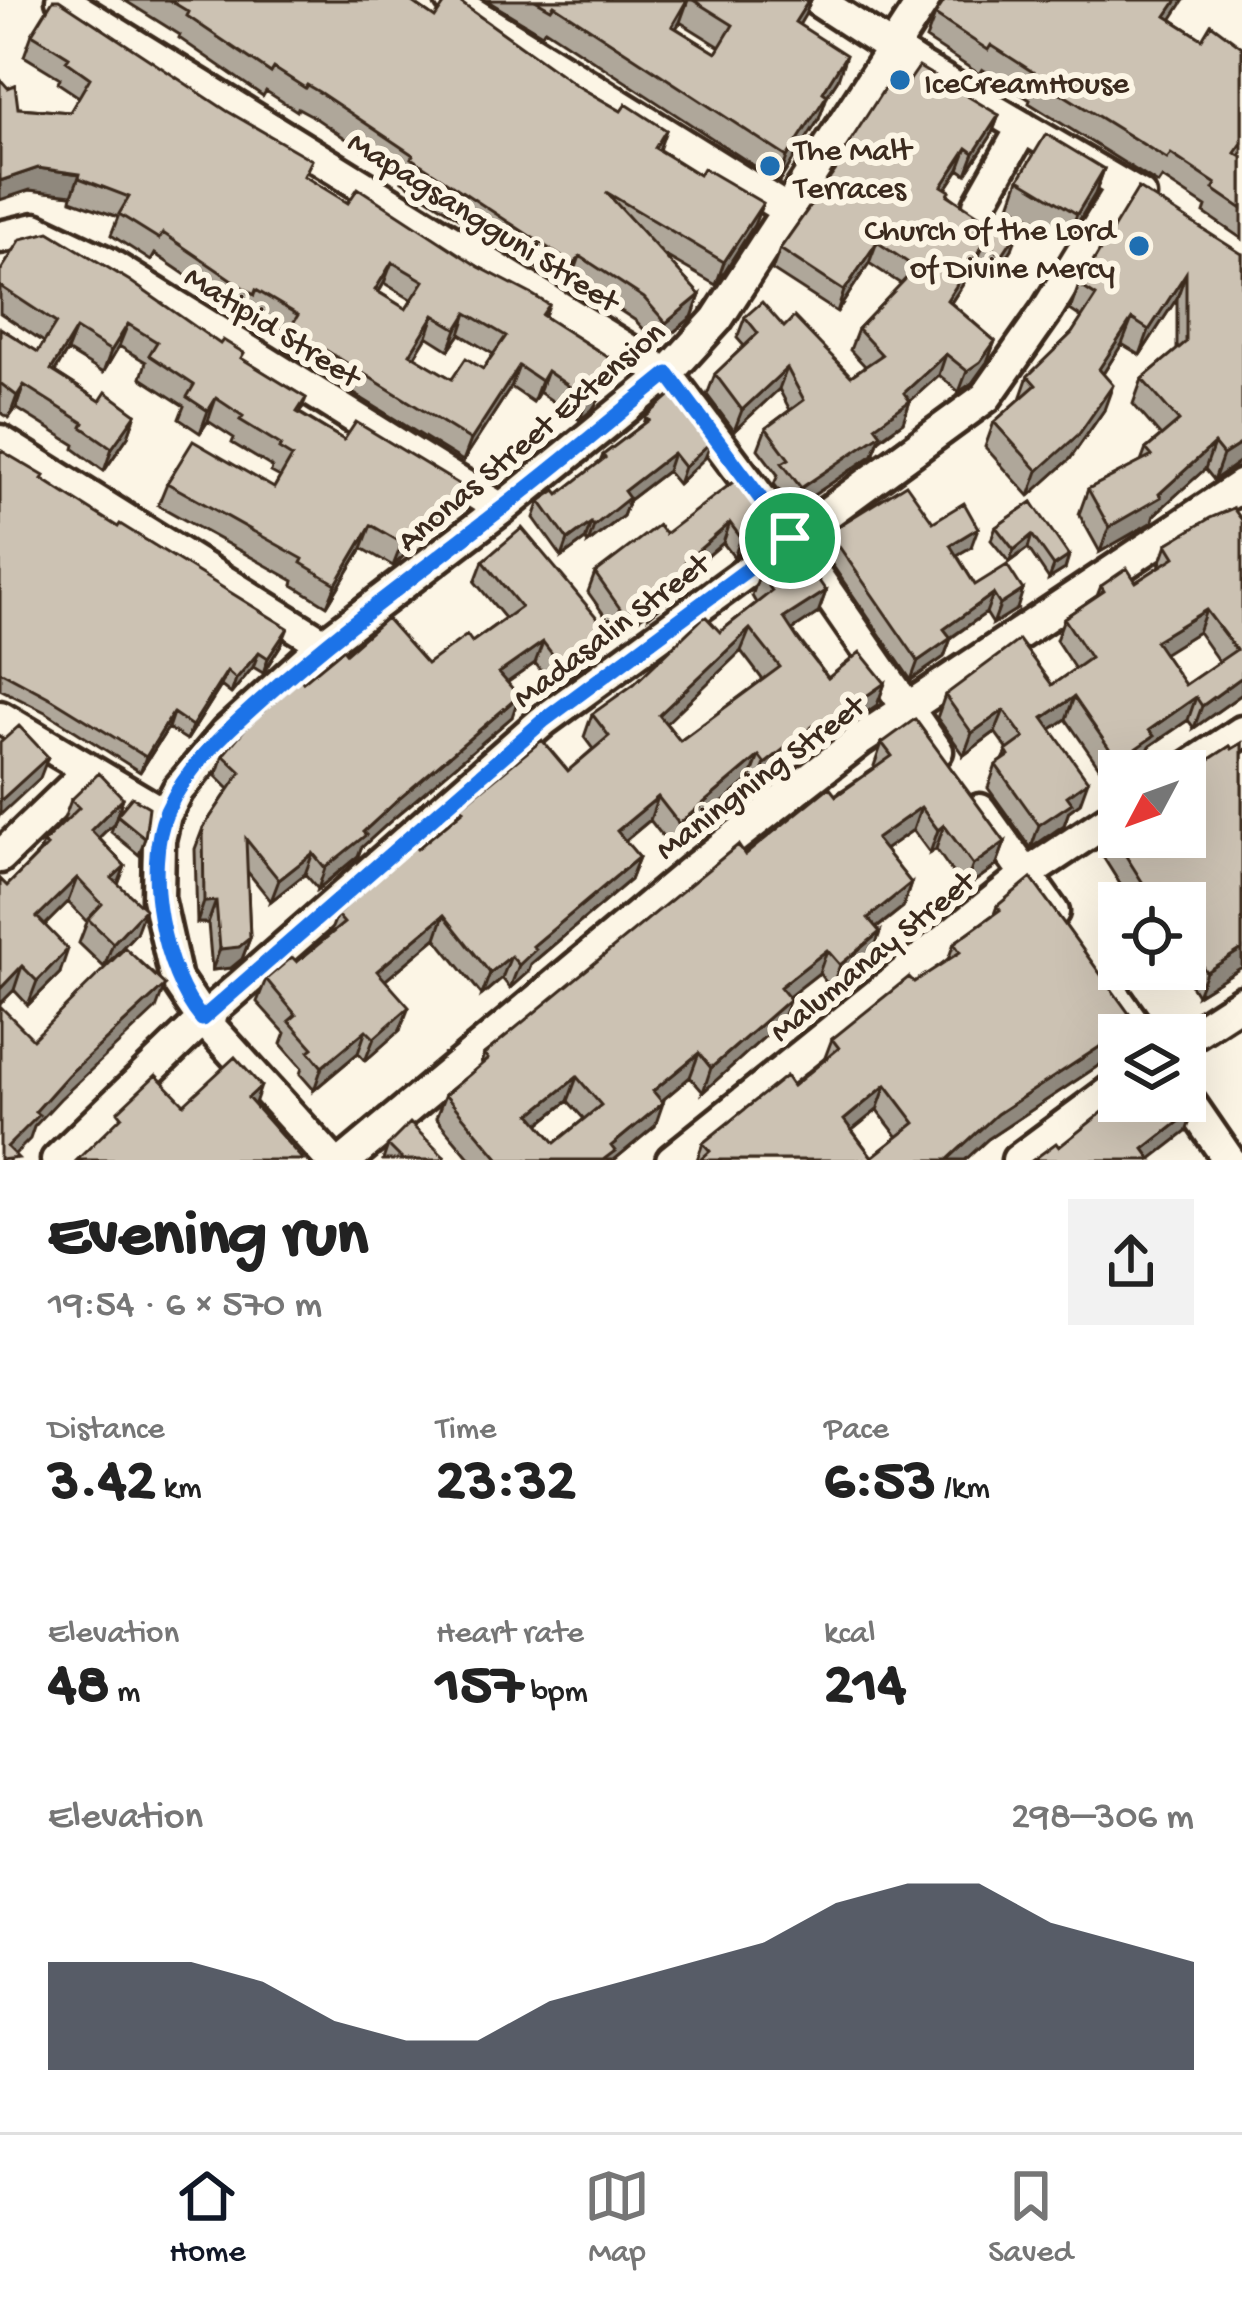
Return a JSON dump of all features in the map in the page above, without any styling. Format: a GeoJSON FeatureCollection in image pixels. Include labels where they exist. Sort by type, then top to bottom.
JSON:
{"type":"FeatureCollection","features":[{"type":"Feature","properties":{"kind":"street","name":"Mapagsangguni Street"},"geometry":{"type":"LineString","coordinates":[[62,0],[668,374],[790,538],[1065,928]]}},
{"type":"Feature","properties":{"kind":"street"},"geometry":{"type":"LineString","coordinates":[[451,0],[787,210]]}},
{"type":"Feature","properties":{"kind":"street"},"geometry":{"type":"LineString","coordinates":[[817,0],[1160,209]]}},
{"type":"Feature","properties":{"kind":"street","name":"Anonas Street Extension"},"geometry":{"type":"LineString","coordinates":[[165,815],[194,768],[226,733],[324,644],[668,374],[717,319],[923,0]]}},
{"type":"Feature","properties":{"kind":"street"},"geometry":{"type":"LineString","coordinates":[[980,205],[1023,127]]}},
{"type":"Feature","properties":{"kind":"street","name":"Madasalin Street"},"geometry":{"type":"LineString","coordinates":[[57,1160],[202,1019],[543,721],[986,398],[1123,186]]}},
{"type":"Feature","properties":{"kind":"street","name":"Matipid Street"},"geometry":{"type":"LineString","coordinates":[[0,237],[35,229],[107,263],[501,509]]}},
{"type":"Feature","properties":{"kind":"street"},"geometry":{"type":"LineString","coordinates":[[0,441],[324,644]]}},
{"type":"Feature","properties":{"kind":"street","name":"Maningning Street"},"geometry":{"type":"LineString","coordinates":[[346,1160],[690,872],[907,709],[1242,485]]}},
{"type":"Feature","properties":{"kind":"street"},"geometry":{"type":"LineString","coordinates":[[0,717],[165,815],[158,866],[161,917],[176,980],[202,1019],[331,1160]]}},
{"type":"Feature","properties":{"kind":"street"},"geometry":{"type":"LineString","coordinates":[[1206,756],[1242,732]]}},
{"type":"Feature","properties":{"kind":"street"},"geometry":{"type":"LineString","coordinates":[[0,856],[88,772]]}},
{"type":"Feature","properties":{"kind":"street","name":"Malumanay Street"},"geometry":{"type":"LineString","coordinates":[[672,1160],[1027,874],[1098,828]]}},
{"type":"Feature","properties":{"kind":"street"},"geometry":{"type":"LineString","coordinates":[[1091,964],[1127,1014]]}},
{"type":"Feature","properties":{"kind":"street"},"geometry":{"type":"LineString","coordinates":[[1206,1025],[1242,1002]]}},
{"type":"Feature","properties":{"kind":"street"},"geometry":{"type":"LineString","coordinates":[[1018,1160],[1098,1101]]}},
{"type":"Feature","properties":{"kind":"street"},"geometry":{"type":"LineString","coordinates":[[1203,1122],[1229,1160]]}},
{"type":"Feature","properties":{"kind":"building"},"geometry":{"type":"Polygon","coordinates":[[[53,0],[59,0],[227,111],[312,160],[304,176],[348,203],[358,188],[479,267],[549,305],[542,315],[617,363],[587,399],[547,371],[541,381],[519,366],[471,440],[290,328],[298,315],[256,290],[254,295],[163,233],[159,239],[119,214],[129,197],[79,178],[80,174],[38,168],[0,181],[0,79],[8,88],[15,85],[18,108],[70,112],[90,78],[66,61],[69,57],[32,34],[53,0]],[[392,262],[375,290],[406,309],[424,281],[392,262]],[[467,313],[457,329],[434,315],[410,354],[452,379],[466,358],[483,369],[506,336],[467,313]]]}},
{"type":"Feature","properties":{"kind":"building"},"geometry":{"type":"Polygon","coordinates":[[[169,0],[409,0],[435,18],[447,0],[457,0],[576,85],[621,111],[626,104],[666,130],[655,148],[699,175],[703,168],[763,203],[724,262],[606,192],[700,295],[666,323],[644,298],[580,256],[574,265],[319,92],[274,68],[271,73],[169,0]]]}},
{"type":"Feature","properties":{"kind":"building"},"geometry":{"type":"Polygon","coordinates":[[[535,0],[687,0],[672,26],[716,53],[733,25],[693,0],[809,0],[795,22],[846,55],[787,157],[554,5],[551,9],[535,0]]]}},
{"type":"Feature","properties":{"kind":"building"},"geometry":{"type":"Polygon","coordinates":[[[945,0],[1177,0],[1166,16],[1202,39],[1211,24],[1242,47],[1242,143],[1235,153],[1242,157],[1242,209],[1213,189],[1216,184],[1171,154],[1167,159],[991,45],[988,50],[935,15],[945,0]]]}},
{"type":"Feature","properties":{"kind":"building"},"geometry":{"type":"Polygon","coordinates":[[[919,67],[999,115],[974,153],[967,148],[942,186],[983,218],[990,208],[1020,228],[1002,255],[984,243],[947,300],[995,341],[967,371],[946,354],[904,393],[910,401],[875,426],[881,434],[801,488],[782,463],[789,459],[766,428],[804,400],[787,368],[742,410],[715,374],[758,333],[745,317],[762,302],[784,327],[794,317],[851,376],[882,355],[858,329],[916,268],[877,242],[844,291],[780,249],[838,167],[835,165],[891,78],[905,87],[919,67]]]}},
{"type":"Feature","properties":{"kind":"building"},"geometry":{"type":"Polygon","coordinates":[[[1046,134],[1104,169],[1077,214],[1019,179],[1046,134]]]}},
{"type":"Feature","properties":{"kind":"building"},"geometry":{"type":"Polygon","coordinates":[[[1138,188],[1242,254],[1242,443],[1223,455],[1214,444],[1161,497],[1109,527],[1088,489],[1152,456],[1146,449],[1179,421],[1142,379],[1186,342],[1186,273],[1149,330],[1132,319],[1099,369],[1113,385],[1079,434],[1038,471],[994,422],[1036,385],[1028,376],[1072,333],[1096,296],[1079,285],[1138,188]]]}},
{"type":"Feature","properties":{"kind":"building"},"geometry":{"type":"Polygon","coordinates":[[[49,232],[220,344],[223,340],[244,353],[241,358],[306,398],[297,412],[344,440],[356,422],[462,486],[402,543],[371,525],[336,584],[301,563],[303,559],[167,483],[193,441],[274,488],[292,457],[216,398],[208,411],[187,397],[194,385],[149,355],[157,342],[128,324],[111,351],[76,329],[51,370],[100,401],[106,392],[136,414],[112,448],[82,427],[84,423],[24,385],[17,396],[0,383],[0,328],[38,352],[56,323],[0,286],[0,272],[21,239],[49,232]]]}},
{"type":"Feature","properties":{"kind":"building"},"geometry":{"type":"Polygon","coordinates":[[[675,391],[712,441],[684,467],[673,453],[624,491],[629,498],[568,540],[540,501],[556,490],[559,494],[605,458],[675,391]]]}},
{"type":"Feature","properties":{"kind":"building"},"geometry":{"type":"Polygon","coordinates":[[[0,450],[288,628],[268,658],[259,652],[236,679],[227,671],[192,726],[173,713],[146,757],[0,671],[0,450]]]}},
{"type":"Feature","properties":{"kind":"building"},"geometry":{"type":"Polygon","coordinates":[[[741,476],[761,503],[754,508],[764,521],[741,538],[730,523],[685,562],[691,569],[624,614],[595,573],[658,525],[665,534],[741,476]]]}},
{"type":"Feature","properties":{"kind":"building"},"geometry":{"type":"Polygon","coordinates":[[[906,484],[933,522],[964,503],[978,528],[950,545],[975,585],[1007,565],[1023,590],[1000,605],[993,594],[944,629],[951,638],[918,661],[829,532],[906,484]]]}},
{"type":"Feature","properties":{"kind":"building"},"geometry":{"type":"Polygon","coordinates":[[[1032,502],[1069,556],[1054,566],[1032,535],[1014,550],[996,527],[1032,502]]]}},
{"type":"Feature","properties":{"kind":"building"},"geometry":{"type":"Polygon","coordinates":[[[1233,508],[1242,520],[1242,677],[1202,706],[1196,697],[1149,730],[1154,736],[1134,750],[1110,750],[1074,697],[1043,718],[1088,781],[1067,796],[1072,803],[1039,825],[996,765],[1024,738],[1004,710],[972,733],[945,695],[1019,640],[1052,685],[1090,658],[1064,618],[1104,591],[1101,586],[1127,568],[1136,582],[1175,557],[1167,544],[1233,508]],[[1206,610],[1155,641],[1185,685],[1236,650],[1206,610]]]}},
{"type":"Feature","properties":{"kind":"building"},"geometry":{"type":"Polygon","coordinates":[[[522,528],[609,632],[562,667],[543,642],[499,673],[519,696],[325,868],[313,853],[279,880],[246,839],[250,938],[239,947],[220,949],[216,901],[204,902],[203,828],[241,772],[223,755],[300,678],[303,682],[343,649],[346,653],[386,618],[427,664],[467,635],[472,642],[521,607],[483,561],[522,528]]]}},
{"type":"Feature","properties":{"kind":"building"},"geometry":{"type":"Polygon","coordinates":[[[797,549],[826,591],[784,618],[799,641],[828,678],[860,652],[885,683],[816,731],[813,726],[765,764],[759,756],[679,824],[658,797],[617,831],[639,857],[533,946],[536,949],[519,965],[511,956],[490,973],[444,915],[377,971],[409,1007],[374,1038],[366,1030],[322,1067],[309,1051],[313,1048],[289,1021],[296,1015],[266,979],[292,957],[297,962],[344,923],[337,915],[385,870],[413,845],[417,849],[542,740],[568,771],[609,736],[592,714],[634,684],[705,616],[720,632],[772,591],[760,573],[797,549]],[[750,629],[659,715],[680,741],[780,667],[750,629]]]}},
{"type":"Feature","properties":{"kind":"building"},"geometry":{"type":"Polygon","coordinates":[[[915,719],[1005,842],[973,865],[944,825],[938,830],[921,807],[876,839],[911,883],[868,918],[880,932],[840,965],[827,950],[780,987],[790,999],[711,1068],[699,1053],[653,1091],[663,1103],[611,1146],[615,1151],[603,1160],[496,1160],[445,1095],[488,1059],[484,1054],[738,845],[745,855],[829,787],[836,796],[892,756],[882,743],[915,719]],[[577,1077],[531,1114],[555,1143],[601,1105],[577,1077]]]}},
{"type":"Feature","properties":{"kind":"building"},"geometry":{"type":"Polygon","coordinates":[[[19,726],[48,757],[0,801],[0,743],[19,726]]]}},
{"type":"Feature","properties":{"kind":"building"},"geometry":{"type":"Polygon","coordinates":[[[1242,743],[1242,949],[1206,972],[1206,882],[1142,882],[1127,858],[1206,858],[1206,761],[1242,743]]]}},
{"type":"Feature","properties":{"kind":"building"},"geometry":{"type":"Polygon","coordinates":[[[99,773],[123,798],[91,830],[125,866],[112,878],[145,909],[113,943],[88,919],[102,904],[77,878],[37,917],[68,949],[37,981],[22,966],[0,989],[0,879],[7,886],[47,846],[43,843],[79,808],[71,800],[99,773]]]}},
{"type":"Feature","properties":{"kind":"building"},"geometry":{"type":"Polygon","coordinates":[[[132,797],[149,807],[145,838],[117,815],[132,797]]]}},
{"type":"Feature","properties":{"kind":"building"},"geometry":{"type":"Polygon","coordinates":[[[1031,878],[1098,971],[1098,990],[1112,990],[1129,1014],[1098,1014],[1098,1048],[997,1114],[947,1160],[700,1160],[710,1151],[703,1143],[786,1076],[793,1086],[839,1048],[832,1039],[909,977],[914,982],[960,952],[954,943],[1000,910],[997,906],[1031,878]],[[886,1085],[844,1120],[872,1157],[915,1123],[886,1085]]]}},
{"type":"Feature","properties":{"kind":"building"},"geometry":{"type":"Polygon","coordinates":[[[125,948],[165,985],[35,1112],[39,1115],[7,1147],[18,1158],[0,1160],[0,1006],[33,1039],[125,948]]]}},
{"type":"Feature","properties":{"kind":"building"},"geometry":{"type":"Polygon","coordinates":[[[235,1057],[261,1086],[248,1098],[303,1160],[77,1160],[156,1075],[184,1104],[235,1057]]]}},
{"type":"Feature","properties":{"kind":"building"},"geometry":{"type":"Polygon","coordinates":[[[1098,1116],[1098,1122],[1179,1122],[1144,1149],[1152,1160],[1033,1160],[1056,1143],[1059,1147],[1098,1116]]]}},
{"type":"Feature","properties":{"kind":"building"},"geometry":{"type":"Polygon","coordinates":[[[410,1123],[442,1160],[403,1160],[388,1145],[410,1123]]]}},
{"type":"Feature","properties":{"kind":"place","name":"IceCreamHouse"},"geometry":{"type":"Point","coordinates":[900,80]}},
{"type":"Feature","properties":{"kind":"place","name":"The Malt Terraces"},"geometry":{"type":"Point","coordinates":[770,166]}},
{"type":"Feature","properties":{"kind":"place","name":"Church of the Lord of Divine Mercy"},"geometry":{"type":"Point","coordinates":[1139,246]}},
{"type":"Feature","properties":{"kind":"route"},"geometry":{"type":"LineString","coordinates":[[668,374],[790,538],[543,721],[202,1019],[188,1002],[176,980],[161,917],[158,866],[165,815],[194,768],[324,644],[668,374]]}}]}
